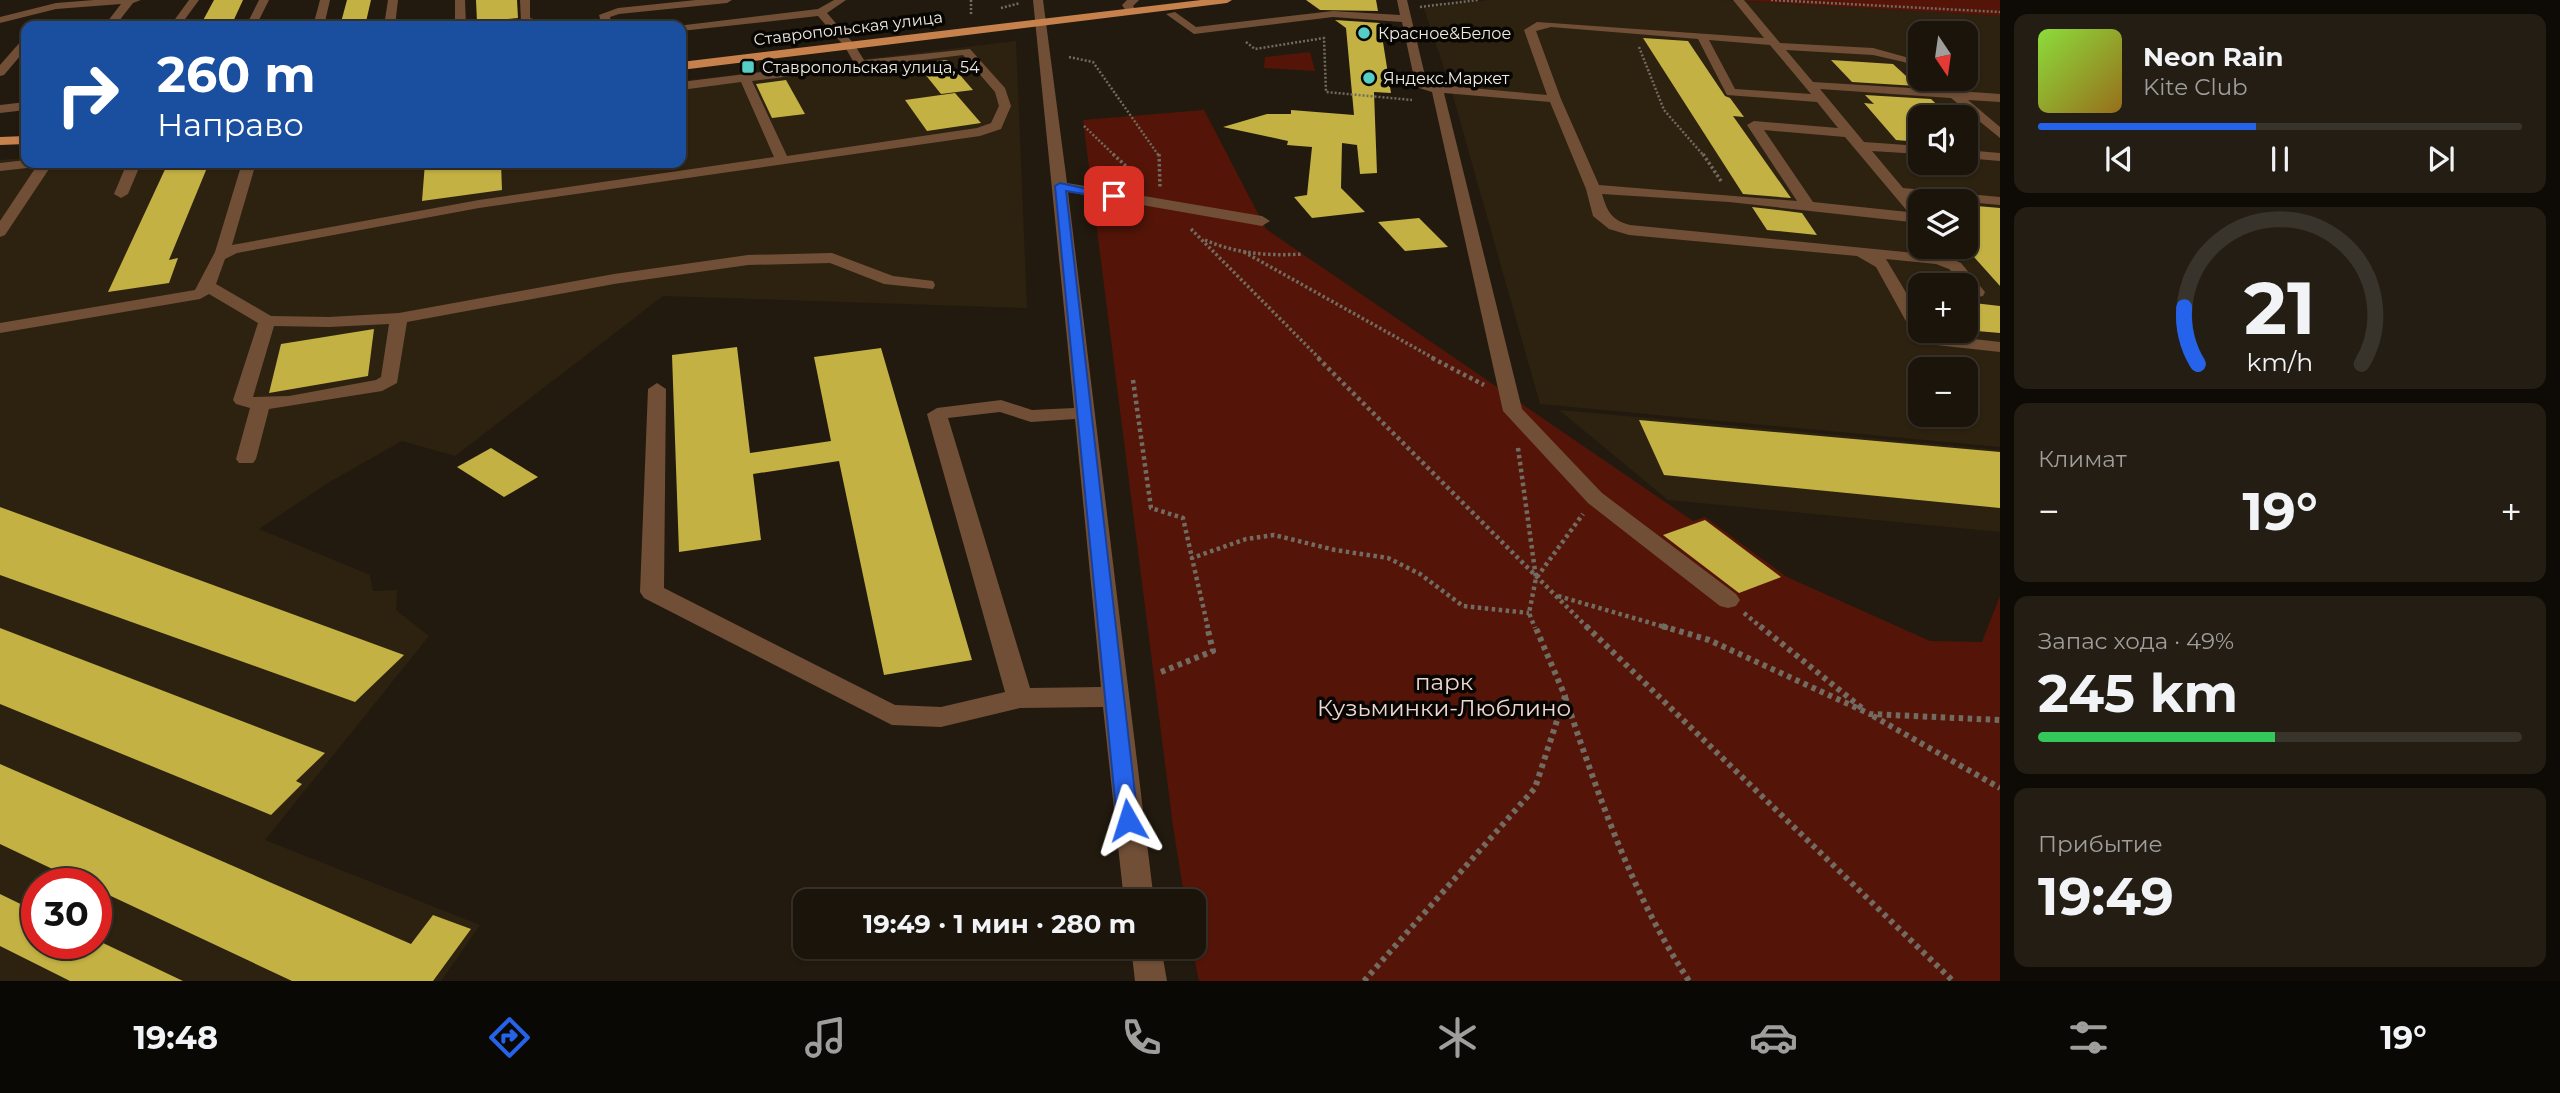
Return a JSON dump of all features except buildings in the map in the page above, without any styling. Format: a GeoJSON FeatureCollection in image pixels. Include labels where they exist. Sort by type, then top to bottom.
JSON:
{"type":"FeatureCollection","features":[{"type":"Feature","properties":{"kind":"main road","name":"Ставропольская улица"},"geometry":{"type":"LineString","coordinates":[[686,65],[1227,0]]}},
{"type":"Feature","properties":{"kind":"main road"},"geometry":{"type":"LineString","coordinates":[[0,141],[21,140]]}},
{"type":"Feature","properties":{"kind":"street"},"geometry":{"type":"LineString","coordinates":[[3,18],[58,3],[136,0]]}},
{"type":"Feature","properties":{"kind":"street"},"geometry":{"type":"LineString","coordinates":[[179,21],[194,0]]}},
{"type":"Feature","properties":{"kind":"street"},"geometry":{"type":"LineString","coordinates":[[254,21],[264,0]]}},
{"type":"Feature","properties":{"kind":"street"},"geometry":{"type":"LineString","coordinates":[[319,21],[325,0]]}},
{"type":"Feature","properties":{"kind":"street"},"geometry":{"type":"LineString","coordinates":[[391,21],[393,0]]}},
{"type":"Feature","properties":{"kind":"street"},"geometry":{"type":"LineString","coordinates":[[460,0],[460,21]]}},
{"type":"Feature","properties":{"kind":"street"},"geometry":{"type":"LineString","coordinates":[[525,0],[525,20],[529,21]]}},
{"type":"Feature","properties":{"kind":"street"},"geometry":{"type":"LineString","coordinates":[[606,21],[604,15],[618,11],[727,0]]}},
{"type":"Feature","properties":{"kind":"street"},"geometry":{"type":"LineString","coordinates":[[686,27],[821,12],[841,0]]}},
{"type":"Feature","properties":{"kind":"street"},"geometry":{"type":"LineString","coordinates":[[1038,0],[1138,889]]}},
{"type":"Feature","properties":{"kind":"street"},"geometry":{"type":"LineString","coordinates":[[1132,12],[1127,5],[1133,0]]}},
{"type":"Feature","properties":{"kind":"street"},"geometry":{"type":"LineString","coordinates":[[1402,0],[1422,87],[1439,95],[1555,99]]}},
{"type":"Feature","properties":{"kind":"street"},"geometry":{"type":"LineString","coordinates":[[1738,0],[1908,201]]}},
{"type":"Feature","properties":{"kind":"street"},"geometry":{"type":"LineString","coordinates":[[114,21],[129,1]]}},
{"type":"Feature","properties":{"kind":"street"},"geometry":{"type":"LineString","coordinates":[[48,18],[58,3]]}},
{"type":"Feature","properties":{"kind":"street"},"geometry":{"type":"LineString","coordinates":[[821,12],[850,46],[860,64]]}},
{"type":"Feature","properties":{"kind":"street"},"geometry":{"type":"LineString","coordinates":[[1171,14],[1194,32],[1333,14],[1408,19]]}},
{"type":"Feature","properties":{"kind":"street"},"geometry":{"type":"LineString","coordinates":[[1908,60],[1882,53],[1701,35],[1551,24],[1533,26],[1530,30],[1555,99],[1593,189],[1601,216],[1614,226],[1629,230],[1939,259],[1950,262],[1960,273]]}},
{"type":"Feature","properties":{"kind":"street"},"geometry":{"type":"LineString","coordinates":[[1701,35],[1731,92],[1822,99]]}},
{"type":"Feature","properties":{"kind":"street"},"geometry":{"type":"LineString","coordinates":[[0,72],[21,49]]}},
{"type":"Feature","properties":{"kind":"street"},"geometry":{"type":"LineString","coordinates":[[222,251],[679,169],[782,161],[980,132],[996,126],[1005,106],[1001,91],[966,51],[686,85]]}},
{"type":"Feature","properties":{"kind":"street"},"geometry":{"type":"LineString","coordinates":[[745,78],[782,161]]}},
{"type":"Feature","properties":{"kind":"street"},"geometry":{"type":"LineString","coordinates":[[1810,85],[2000,98]]}},
{"type":"Feature","properties":{"kind":"street"},"geometry":{"type":"LineString","coordinates":[[1950,91],[1993,122],[2000,134]]}},
{"type":"Feature","properties":{"kind":"street"},"geometry":{"type":"LineString","coordinates":[[1439,95],[1511,404],[1595,498],[1728,600]]}},
{"type":"Feature","properties":{"kind":"street"},"geometry":{"type":"LineString","coordinates":[[0,110],[21,107]]}},
{"type":"Feature","properties":{"kind":"street"},"geometry":{"type":"LineString","coordinates":[[1809,207],[1754,125],[1850,133]]}},
{"type":"Feature","properties":{"kind":"street"},"geometry":{"type":"LineString","coordinates":[[1861,146],[1908,149]]}},
{"type":"Feature","properties":{"kind":"street"},"geometry":{"type":"LineString","coordinates":[[1978,155],[2000,157]]}},
{"type":"Feature","properties":{"kind":"street"},"geometry":{"type":"LineString","coordinates":[[0,167],[21,165]]}},
{"type":"Feature","properties":{"kind":"street"},"geometry":{"type":"LineString","coordinates":[[0,232],[43,168]]}},
{"type":"Feature","properties":{"kind":"street"},"geometry":{"type":"LineString","coordinates":[[121,194],[132,168]]}},
{"type":"Feature","properties":{"kind":"street"},"geometry":{"type":"LineString","coordinates":[[0,328],[200,294],[208,287],[217,257],[222,251],[248,168]]}},
{"type":"Feature","properties":{"kind":"street"},"geometry":{"type":"LineString","coordinates":[[1060,186],[1262,221]]}},
{"type":"Feature","properties":{"kind":"street"},"geometry":{"type":"LineString","coordinates":[[1593,189],[1729,198],[1908,216]]}},
{"type":"Feature","properties":{"kind":"street"},"geometry":{"type":"LineString","coordinates":[[1901,192],[2000,201]]}},
{"type":"Feature","properties":{"kind":"street"},"geometry":{"type":"LineString","coordinates":[[1861,252],[1882,264],[1924,339],[2000,347]]}},
{"type":"Feature","properties":{"kind":"street"},"geometry":{"type":"LineString","coordinates":[[208,287],[267,321],[330,322],[399,317],[614,279],[748,260],[832,258],[890,281],[927,285]]}},
{"type":"Feature","properties":{"kind":"street"},"geometry":{"type":"LineString","coordinates":[[1896,289],[1908,290]]}},
{"type":"Feature","properties":{"kind":"street"},"geometry":{"type":"LineString","coordinates":[[267,321],[243,400],[250,404],[279,403],[382,384],[390,379],[399,317]]}},
{"type":"Feature","properties":{"kind":"street"},"geometry":{"type":"LineString","coordinates":[[657,389],[652,592],[892,715],[941,717],[1020,698],[1115,697]]}},
{"type":"Feature","properties":{"kind":"street"},"geometry":{"type":"LineString","coordinates":[[246,458],[261,403]]}},
{"type":"Feature","properties":{"kind":"street"},"geometry":{"type":"LineString","coordinates":[[1020,698],[937,414],[1001,406],[1031,416],[1085,413]]}},
{"type":"Feature","properties":{"kind":"street"},"geometry":{"type":"LineString","coordinates":[[1148,959],[1151,981]]}},
{"type":"Feature","properties":{"kind":"path"},"geometry":{"type":"LineString","coordinates":[[971,0],[971,15]]}},
{"type":"Feature","properties":{"kind":"path"},"geometry":{"type":"LineString","coordinates":[[1420,7],[1478,0]]}},
{"type":"Feature","properties":{"kind":"path"},"geometry":{"type":"LineString","coordinates":[[1771,0],[2000,12]]}},
{"type":"Feature","properties":{"kind":"path"},"geometry":{"type":"LineString","coordinates":[[1225,27],[1255,49],[1324,38],[1326,92],[1439,95]]}},
{"type":"Feature","properties":{"kind":"path"},"geometry":{"type":"LineString","coordinates":[[1633,30],[1655,90],[1668,116],[1714,165],[1729,198]]}},
{"type":"Feature","properties":{"kind":"path"},"geometry":{"type":"LineString","coordinates":[[1069,57],[1093,62],[1159,152],[1163,202]]}},
{"type":"Feature","properties":{"kind":"path"},"geometry":{"type":"LineString","coordinates":[[1084,126],[1199,236],[1536,578],[1953,981]]}},
{"type":"Feature","properties":{"kind":"path"},"geometry":{"type":"LineString","coordinates":[[1199,236],[1216,245],[1244,252],[1303,254]]}},
{"type":"Feature","properties":{"kind":"path"},"geometry":{"type":"LineString","coordinates":[[1244,252],[1511,404],[1536,578],[1530,613],[1565,696],[1611,831],[1639,894],[1689,981]]}},
{"type":"Feature","properties":{"kind":"path"},"geometry":{"type":"LineString","coordinates":[[1133,380],[1151,508],[1183,518],[1213,651],[1161,672]]}},
{"type":"Feature","properties":{"kind":"path"},"geometry":{"type":"LineString","coordinates":[[1536,578],[1595,498]]}},
{"type":"Feature","properties":{"kind":"path"},"geometry":{"type":"LineString","coordinates":[[1192,558],[1246,538],[1273,535],[1335,550],[1388,558],[1420,574],[1463,606],[1530,613]]}},
{"type":"Feature","properties":{"kind":"path"},"geometry":{"type":"LineString","coordinates":[[1556,596],[1709,640],[1870,714],[2000,788]]}},
{"type":"Feature","properties":{"kind":"path"},"geometry":{"type":"LineString","coordinates":[[1728,600],[1870,714],[2000,720]]}},
{"type":"Feature","properties":{"kind":"path"},"geometry":{"type":"LineString","coordinates":[[1364,981],[1535,788],[1565,696]]}},
{"type":"Feature","properties":{"kind":"shaded area"},"geometry":{"type":"Polygon","coordinates":[[[1488,0],[1722,0],[2000,16],[2000,447],[1540,404],[1451,89],[1424,8],[1488,0]]]}},
{"type":"Feature","properties":{"kind":"shaded area"},"geometry":{"type":"Polygon","coordinates":[[[1016,41],[1027,308],[663,296],[455,456],[402,441],[331,481],[259,529],[370,575],[373,591],[397,590],[396,610],[429,636],[265,840],[480,925],[441,981],[0,981],[0,160],[21,158],[21,168],[686,168],[686,80],[1016,41]]]}},
{"type":"Feature","properties":{"kind":"shaded area"},"geometry":{"type":"Polygon","coordinates":[[[1559,410],[2000,450],[2000,532],[1668,500],[1559,410]]]}},
{"type":"Feature","properties":{"kind":"green space"},"geometry":{"type":"Polygon","coordinates":[[[2000,0],[2000,16],[1746,1],[2000,0]]]}},
{"type":"Feature","properties":{"kind":"green space"},"geometry":{"type":"Polygon","coordinates":[[[1310,52],[1315,71],[1264,68],[1265,57],[1310,52]]]}},
{"type":"Feature","properties":{"kind":"green space","name":"парк Кузьминки-Люблино"},"geometry":{"type":"Polygon","coordinates":[[[1204,110],[1266,229],[1693,521],[1705,517],[1787,577],[1930,641],[1982,642],[2000,596],[2000,981],[1199,981],[1194,959],[1206,959],[1206,889],[1183,889],[1173,826],[1083,120],[1204,110]]]}},
{"type":"Feature","properties":{"kind":"place","name":"Красное&Белое"},"geometry":{"type":"Point","coordinates":[1364,33]}},
{"type":"Feature","properties":{"kind":"place","name":"Ставропольская улица, 54"},"geometry":{"type":"Point","coordinates":[748,67]}},
{"type":"Feature","properties":{"kind":"place","name":"Яндекс.Маркет"},"geometry":{"type":"Point","coordinates":[1369,78]}},
{"type":"Feature","properties":{"kind":"route"},"geometry":{"type":"LineString","coordinates":[[1114,196],[1060,186],[1128,820]]}}]}
